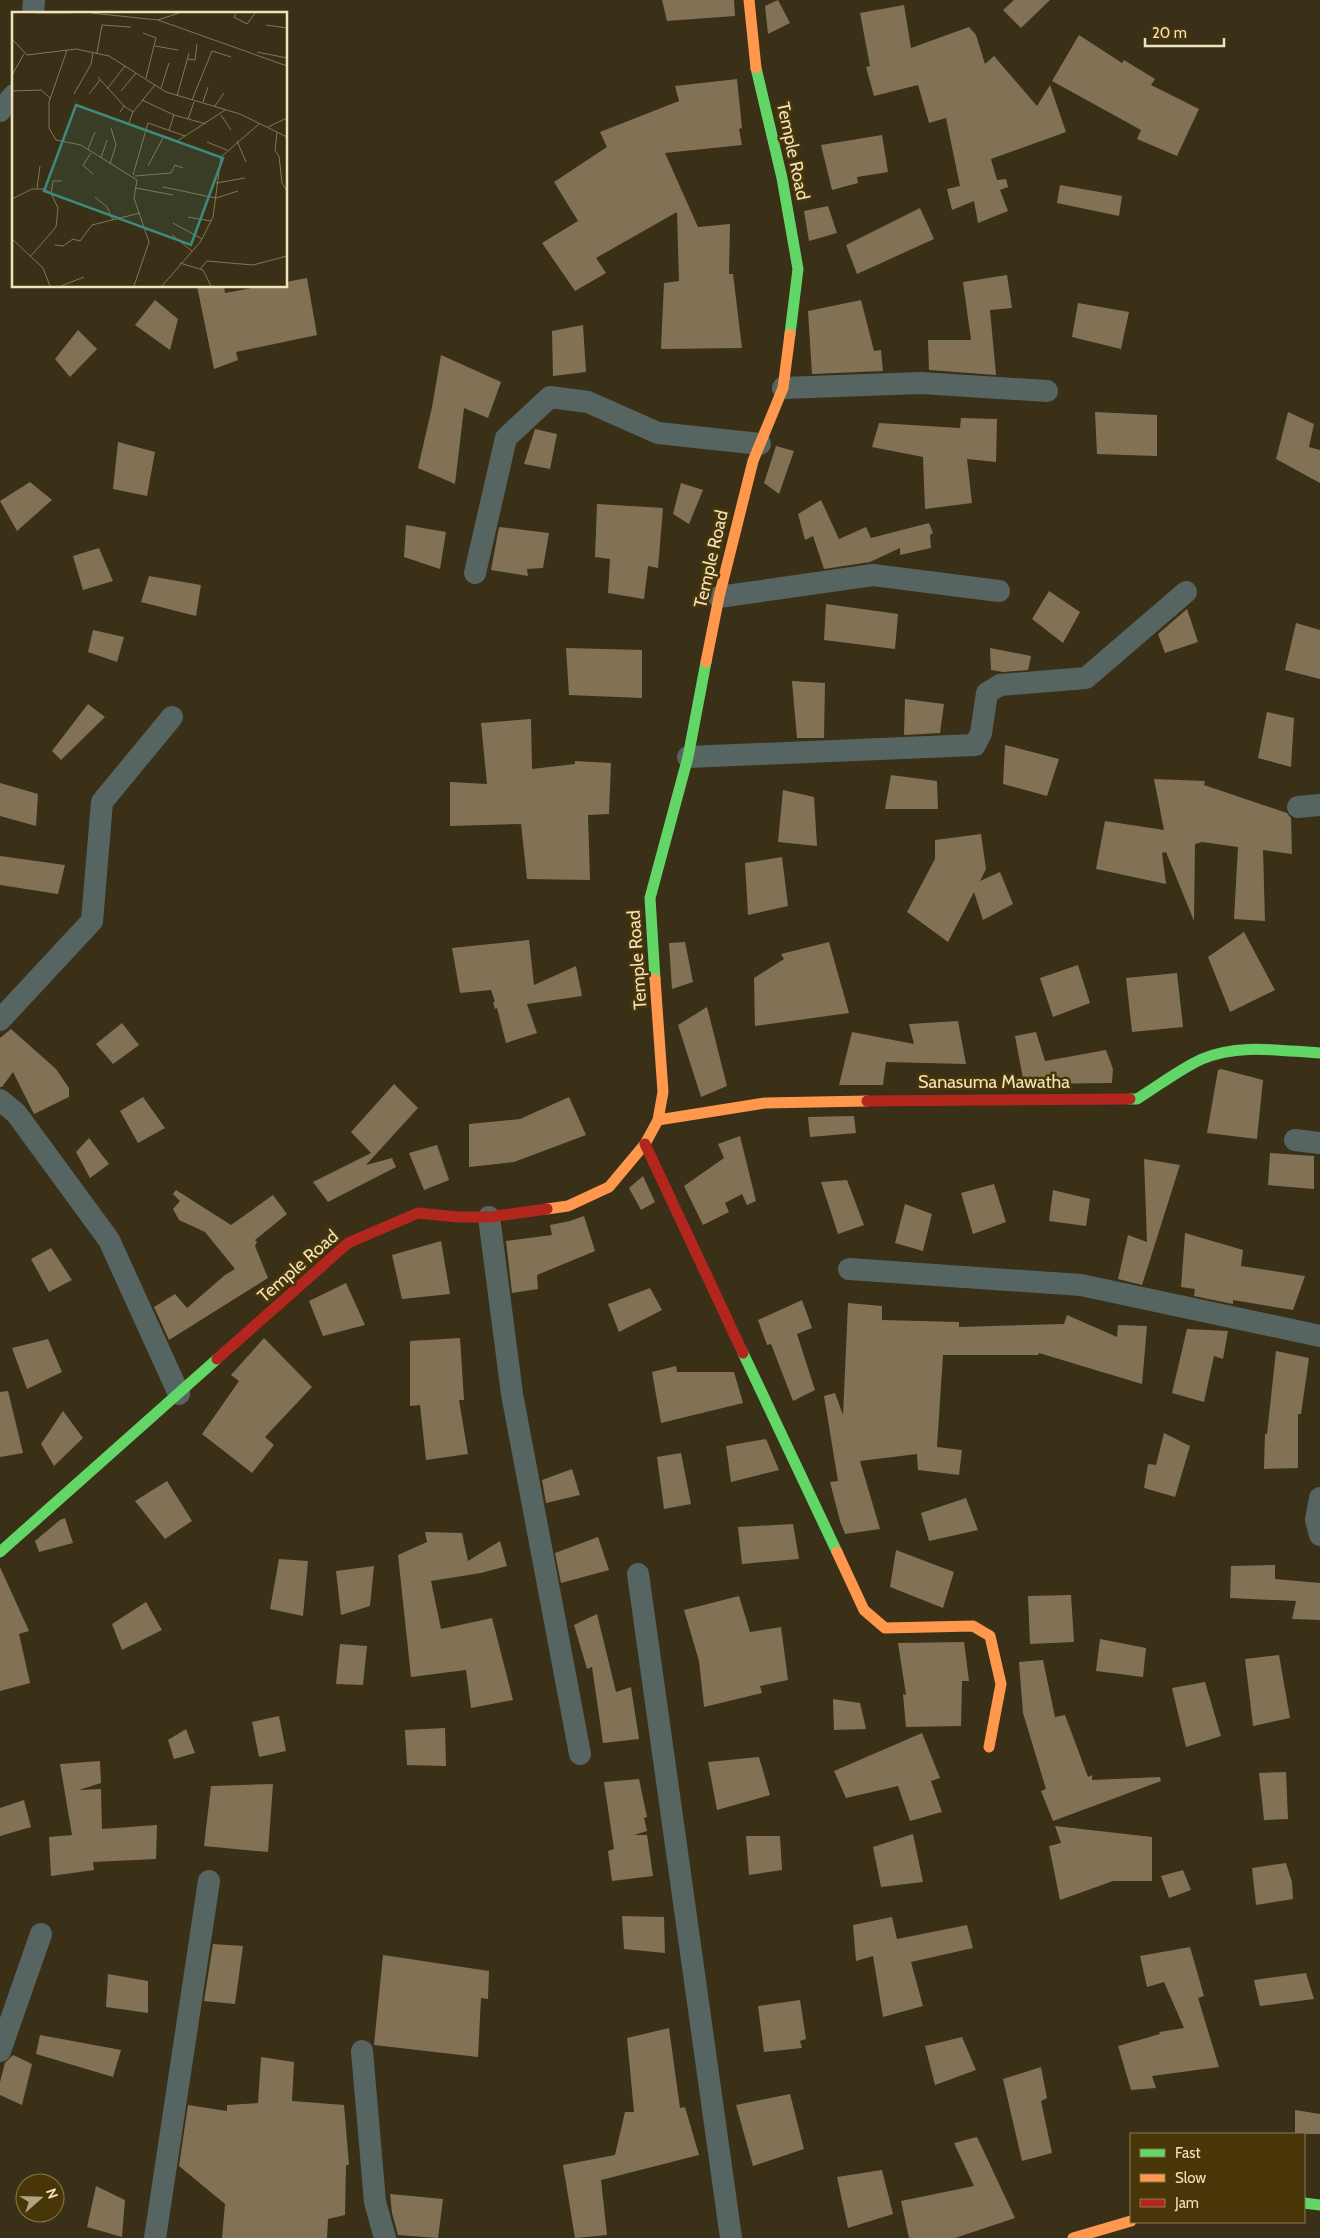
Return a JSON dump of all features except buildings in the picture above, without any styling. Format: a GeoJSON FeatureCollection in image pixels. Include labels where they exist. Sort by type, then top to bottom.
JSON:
{"type":"FeatureCollection","features":[{"type":"Feature","properties":{"kind":"street","name":"Temple Road"},"geometry":{"type":"LineString","coordinates":[[0,1552],[348,1243],[418,1213],[458,1217],[489,1217],[568,1206],[609,1188],[645,1144],[658,1120],[662,1092],[650,898],[688,757],[719,597],[753,461],[783,388],[798,269],[782,178],[756,66],[749,0]]}},
{"type":"Feature","properties":{"kind":"street"},"geometry":{"type":"LineString","coordinates":[[0,111],[12,97]]}},
{"type":"Feature","properties":{"kind":"street"},"geometry":{"type":"LineString","coordinates":[[783,388],[921,383],[1047,391]]}},
{"type":"Feature","properties":{"kind":"street"},"geometry":{"type":"LineString","coordinates":[[474,573],[506,438],[550,397],[588,402],[658,433],[760,444]]}},
{"type":"Feature","properties":{"kind":"street"},"geometry":{"type":"LineString","coordinates":[[719,597],[873,575],[999,591]]}},
{"type":"Feature","properties":{"kind":"street"},"geometry":{"type":"LineString","coordinates":[[688,757],[975,745],[981,733],[987,693],[1000,685],[1086,678],[1186,592]]}},
{"type":"Feature","properties":{"kind":"street"},"geometry":{"type":"LineString","coordinates":[[0,1020],[92,921],[102,802],[172,717]]}},
{"type":"Feature","properties":{"kind":"street","name":"Sanasuma Mawatha"},"geometry":{"type":"LineString","coordinates":[[658,1120],[765,1103],[805,1100],[1137,1099],[1202,1059],[1228,1051],[1252,1050],[1320,1053]]}},
{"type":"Feature","properties":{"kind":"street"},"geometry":{"type":"LineString","coordinates":[[0,1100],[16,1113],[109,1240],[179,1394]]}},
{"type":"Feature","properties":{"kind":"street"},"geometry":{"type":"LineString","coordinates":[[1295,1140],[1320,1143]]}},
{"type":"Feature","properties":{"kind":"street"},"geometry":{"type":"LineString","coordinates":[[645,1144],[864,1610],[885,1628],[972,1626],[990,1636],[1001,1684],[989,1747]]}},
{"type":"Feature","properties":{"kind":"street"},"geometry":{"type":"LineString","coordinates":[[489,1217],[512,1394],[580,1754]]}},
{"type":"Feature","properties":{"kind":"street"},"geometry":{"type":"LineString","coordinates":[[849,1269],[1081,1285],[1320,1336]]}},
{"type":"Feature","properties":{"kind":"street"},"geometry":{"type":"LineString","coordinates":[[1320,1498],[1316,1520],[1320,1535]]}},
{"type":"Feature","properties":{"kind":"street"},"geometry":{"type":"LineString","coordinates":[[638,1574],[731,2238]]}},
{"type":"Feature","properties":{"kind":"street"},"geometry":{"type":"LineString","coordinates":[[155,2238],[210,1881]]}},
{"type":"Feature","properties":{"kind":"street"},"geometry":{"type":"LineString","coordinates":[[0,2051],[40,1934]]}},
{"type":"Feature","properties":{"kind":"street"},"geometry":{"type":"LineString","coordinates":[[362,2051],[375,2202],[385,2238]]}},
{"type":"Feature","properties":{"kind":"street"},"geometry":{"type":"LineString","coordinates":[[1305,2203],[1320,2205]]}},
{"type":"Feature","properties":{"kind":"street"},"geometry":{"type":"LineString","coordinates":[[1073,2238],[1130,2221]]}},
{"type":"Feature","properties":{"kind":"traffic: fast"},"geometry":{"type":"LineString","coordinates":[[756,68],[782,178],[798,269],[790,334]]}},
{"type":"Feature","properties":{"kind":"traffic: fast"},"geometry":{"type":"LineString","coordinates":[[655,979],[650,898],[688,757],[706,662]]}},
{"type":"Feature","properties":{"kind":"traffic: fast"},"geometry":{"type":"LineString","coordinates":[[1130,1099],[1137,1099],[1186,1068],[1216,1054],[1260,1049],[1320,1053]]}},
{"type":"Feature","properties":{"kind":"traffic: fast"},"geometry":{"type":"LineString","coordinates":[[743,1353],[837,1552]]}},
{"type":"Feature","properties":{"kind":"traffic: fast"},"geometry":{"type":"LineString","coordinates":[[0,1552],[217,1359]]}},
{"type":"Feature","properties":{"kind":"traffic: fast"},"geometry":{"type":"LineString","coordinates":[[1305,2203],[1320,2205]]}},
{"type":"Feature","properties":{"kind":"traffic: slow"},"geometry":{"type":"LineString","coordinates":[[749,0],[756,68]]}},
{"type":"Feature","properties":{"kind":"traffic: slow"},"geometry":{"type":"LineString","coordinates":[[706,662],[719,597],[753,461],[783,388],[790,334]]}},
{"type":"Feature","properties":{"kind":"traffic: slow"},"geometry":{"type":"LineString","coordinates":[[547,1209],[568,1206],[609,1187],[645,1144],[658,1120],[663,1092],[655,979]]}},
{"type":"Feature","properties":{"kind":"traffic: slow"},"geometry":{"type":"LineString","coordinates":[[658,1120],[765,1103],[867,1101]]}},
{"type":"Feature","properties":{"kind":"traffic: slow"},"geometry":{"type":"LineString","coordinates":[[837,1552],[864,1610],[885,1628],[973,1626],[990,1636],[1001,1684],[989,1747]]}},
{"type":"Feature","properties":{"kind":"traffic: slow"},"geometry":{"type":"LineString","coordinates":[[1073,2238],[1130,2221]]}},
{"type":"Feature","properties":{"kind":"traffic: jam"},"geometry":{"type":"LineString","coordinates":[[867,1101],[1130,1099]]}},
{"type":"Feature","properties":{"kind":"traffic: jam"},"geometry":{"type":"LineString","coordinates":[[645,1144],[743,1353]]}},
{"type":"Feature","properties":{"kind":"traffic: jam"},"geometry":{"type":"LineString","coordinates":[[217,1359],[348,1243],[418,1213],[458,1217],[489,1217],[547,1209]]}}]}
